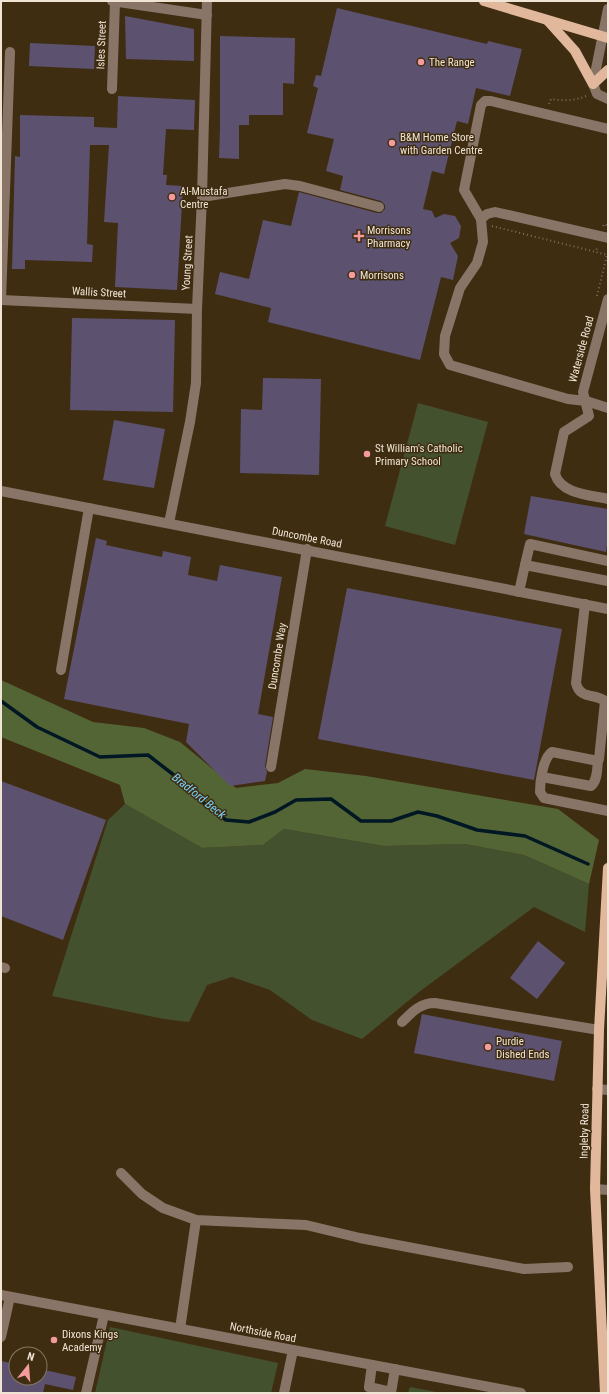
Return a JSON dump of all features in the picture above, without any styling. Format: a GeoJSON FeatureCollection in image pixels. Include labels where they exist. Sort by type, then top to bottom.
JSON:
{"type":"FeatureCollection","features":[{"type":"Feature","properties":{"kind":"main road"},"geometry":{"type":"LineString","coordinates":[[484,1],[508,4],[547,20],[605,37]]}},
{"type":"Feature","properties":{"kind":"main road"},"geometry":{"type":"LineString","coordinates":[[547,20],[575,51],[595,88],[608,70]]}},
{"type":"Feature","properties":{"kind":"main road","name":"Ingleby Road"},"geometry":{"type":"LineString","coordinates":[[605,1393],[595,1189],[599,1030],[608,868]]}},
{"type":"Feature","properties":{"kind":"street"},"geometry":{"type":"LineString","coordinates":[[113,1],[207,15]]}},
{"type":"Feature","properties":{"kind":"street","name":"Isles Street"},"geometry":{"type":"LineString","coordinates":[[112,88],[113,1]]}},
{"type":"Feature","properties":{"kind":"street","name":"Young Street"},"geometry":{"type":"LineString","coordinates":[[169,523],[190,422],[196,383],[197,309],[208,1]]}},
{"type":"Feature","properties":{"kind":"street"},"geometry":{"type":"LineString","coordinates":[[608,8],[605,37],[595,88],[597,94],[608,99]]}},
{"type":"Feature","properties":{"kind":"street"},"geometry":{"type":"LineString","coordinates":[[1,300],[4,146],[10,52]]}},
{"type":"Feature","properties":{"kind":"street"},"geometry":{"type":"LineString","coordinates":[[608,129],[492,101],[485,101],[481,105],[464,190],[482,224],[483,242],[477,263],[460,288],[446,336],[444,354],[450,365],[568,399],[586,401],[608,408]]}},
{"type":"Feature","properties":{"kind":"street"},"geometry":{"type":"LineString","coordinates":[[202,197],[285,184],[300,186],[379,207]]}},
{"type":"Feature","properties":{"kind":"street"},"geometry":{"type":"LineString","coordinates":[[482,224],[487,214],[495,212],[604,237]]}},
{"type":"Feature","properties":{"kind":"street","name":"Wallis Street"},"geometry":{"type":"LineString","coordinates":[[1,300],[197,309]]}},
{"type":"Feature","properties":{"kind":"street","name":"Waterside Road"},"geometry":{"type":"LineString","coordinates":[[607,302],[583,392],[589,416],[564,432],[555,474],[562,486],[569,490],[608,499]]}},
{"type":"Feature","properties":{"kind":"street","name":"Duncombe Road"},"geometry":{"type":"LineString","coordinates":[[1,491],[307,549],[608,609]]}},
{"type":"Feature","properties":{"kind":"street"},"geometry":{"type":"LineString","coordinates":[[61,670],[89,508]]}},
{"type":"Feature","properties":{"kind":"street"},"geometry":{"type":"LineString","coordinates":[[519,592],[530,544],[608,561]]}},
{"type":"Feature","properties":{"kind":"street","name":"Duncombe Way"},"geometry":{"type":"LineString","coordinates":[[271,767],[307,549]]}},
{"type":"Feature","properties":{"kind":"street"},"geometry":{"type":"LineString","coordinates":[[525,564],[608,581]]}},
{"type":"Feature","properties":{"kind":"street"},"geometry":{"type":"LineString","coordinates":[[542,777],[591,786],[596,777],[605,701],[583,695],[577,689],[576,683],[585,604]]}},
{"type":"Feature","properties":{"kind":"street"},"geometry":{"type":"LineString","coordinates":[[598,760],[552,752],[547,758],[540,792],[544,798],[608,811]]}},
{"type":"Feature","properties":{"kind":"street"},"geometry":{"type":"LineString","coordinates":[[402,1022],[418,1007],[426,1003],[435,1003],[599,1030]]}},
{"type":"Feature","properties":{"kind":"street"},"geometry":{"type":"LineString","coordinates":[[597,1089],[608,1090]]}},
{"type":"Feature","properties":{"kind":"street"},"geometry":{"type":"LineString","coordinates":[[121,1173],[142,1194],[163,1208],[196,1220],[306,1225],[360,1238],[524,1269],[568,1267]]}},
{"type":"Feature","properties":{"kind":"street"},"geometry":{"type":"LineString","coordinates":[[595,1189],[608,1190]]}},
{"type":"Feature","properties":{"kind":"street"},"geometry":{"type":"LineString","coordinates":[[180,1329],[196,1220]]}},
{"type":"Feature","properties":{"kind":"street"},"geometry":{"type":"LineString","coordinates":[[1,1338],[5,1296]]}},
{"type":"Feature","properties":{"kind":"street","name":"Northside Road"},"geometry":{"type":"LineString","coordinates":[[5,1296],[395,1369],[482,1389],[521,1393]]}},
{"type":"Feature","properties":{"kind":"street"},"geometry":{"type":"LineString","coordinates":[[86,1393],[104,1314]]}},
{"type":"Feature","properties":{"kind":"street"},"geometry":{"type":"LineString","coordinates":[[293,1350],[285,1388],[293,1393]]}},
{"type":"Feature","properties":{"kind":"street"},"geometry":{"type":"LineString","coordinates":[[372,1365],[369,1387],[391,1392],[395,1369]]}},
{"type":"Feature","properties":{"kind":"path"},"geometry":{"type":"LineString","coordinates":[[544,106],[548,106],[551,99],[562,101],[580,99],[595,88]]}},
{"type":"Feature","properties":{"kind":"path"},"geometry":{"type":"LineString","coordinates":[[482,224],[492,231],[492,226],[607,254],[597,298],[607,302]]}},
{"type":"Feature","properties":{"kind":"path"},"geometry":{"type":"LineString","coordinates":[[596,252],[604,237],[604,224],[608,226]]}},
{"type":"Feature","properties":{"kind":"green space"},"geometry":{"type":"Polygon","coordinates":[[[418,403],[488,422],[455,545],[385,526],[418,403]]]}},
{"type":"Feature","properties":{"kind":"green space"},"geometry":{"type":"Polygon","coordinates":[[[1,680],[93,722],[144,728],[180,742],[236,788],[278,783],[305,769],[366,776],[558,809],[599,840],[589,884],[524,855],[465,844],[384,846],[284,829],[263,845],[202,848],[125,804],[120,785],[1,737],[1,680]]]}},
{"type":"Feature","properties":{"kind":"green space"},"geometry":{"type":"Polygon","coordinates":[[[125,804],[202,848],[263,845],[284,829],[384,846],[465,844],[524,855],[589,884],[585,932],[534,907],[419,992],[362,1039],[312,1020],[270,990],[232,977],[207,985],[189,1022],[164,1019],[52,996],[108,820],[125,804]]]}},
{"type":"Feature","properties":{"kind":"green space"},"geometry":{"type":"Polygon","coordinates":[[[110,1327],[278,1363],[271,1393],[95,1393],[110,1327]]]}},
{"type":"Feature","properties":{"kind":"green space"},"geometry":{"type":"Polygon","coordinates":[[[410,1387],[442,1393],[408,1393],[410,1387]]]}},
{"type":"Feature","properties":{"kind":"building"},"geometry":{"type":"Polygon","coordinates":[[[337,8],[487,44],[488,41],[522,49],[510,96],[476,88],[468,124],[457,121],[444,174],[432,171],[423,209],[432,211],[435,218],[444,214],[455,216],[461,226],[459,238],[450,243],[458,256],[453,280],[441,277],[420,360],[268,322],[271,308],[215,294],[220,272],[249,279],[263,220],[291,226],[299,192],[377,213],[381,213],[385,209],[385,205],[381,201],[340,190],[343,176],[326,171],[334,139],[307,133],[318,88],[313,86],[316,75],[321,76],[337,8]]]}},
{"type":"Feature","properties":{"kind":"building"},"geometry":{"type":"Polygon","coordinates":[[[125,16],[194,29],[194,61],[126,59],[125,16]]]}},
{"type":"Feature","properties":{"kind":"building"},"geometry":{"type":"Polygon","coordinates":[[[220,36],[295,38],[294,84],[283,83],[283,115],[249,115],[249,125],[239,125],[239,159],[219,158],[220,36]]]}},
{"type":"Feature","properties":{"kind":"building"},"geometry":{"type":"Polygon","coordinates":[[[30,43],[95,46],[94,69],[29,66],[30,43]]]}},
{"type":"Feature","properties":{"kind":"building"},"geometry":{"type":"Polygon","coordinates":[[[118,96],[195,100],[194,130],[166,129],[163,175],[167,175],[166,185],[183,186],[177,290],[115,287],[118,223],[104,222],[109,145],[90,145],[87,244],[93,245],[92,262],[25,260],[25,269],[12,269],[15,156],[20,157],[20,115],[94,117],[94,127],[117,128],[118,96]]]}},
{"type":"Feature","properties":{"kind":"building"},"geometry":{"type":"Polygon","coordinates":[[[72,318],[175,320],[173,412],[70,410],[72,318]]]}},
{"type":"Feature","properties":{"kind":"building"},"geometry":{"type":"Polygon","coordinates":[[[263,378],[321,379],[319,475],[240,473],[241,409],[262,410],[263,378]]]}},
{"type":"Feature","properties":{"kind":"building"},"geometry":{"type":"Polygon","coordinates":[[[114,420],[165,429],[154,488],[103,480],[114,420]]]}},
{"type":"Feature","properties":{"kind":"building"},"geometry":{"type":"Polygon","coordinates":[[[531,496],[608,509],[608,538],[606,552],[524,534],[531,496]]]}},
{"type":"Feature","properties":{"kind":"building"},"geometry":{"type":"Polygon","coordinates":[[[96,538],[107,541],[106,545],[162,557],[163,551],[191,557],[188,575],[217,581],[220,565],[282,577],[258,714],[273,717],[265,766],[267,772],[265,781],[230,786],[186,742],[189,724],[64,699],[96,538]]]}},
{"type":"Feature","properties":{"kind":"building"},"geometry":{"type":"Polygon","coordinates":[[[347,588],[562,629],[534,780],[318,739],[347,588]]]}},
{"type":"Feature","properties":{"kind":"building"},"geometry":{"type":"Polygon","coordinates":[[[1,781],[106,820],[63,940],[1,916],[1,781]]]}},
{"type":"Feature","properties":{"kind":"building"},"geometry":{"type":"Polygon","coordinates":[[[538,941],[565,963],[537,999],[510,978],[538,941]]]}},
{"type":"Feature","properties":{"kind":"building","name":"Purdie Dished Ends"},"geometry":{"type":"Polygon","coordinates":[[[422,1014],[562,1041],[554,1081],[414,1053],[422,1014]]]}},
{"type":"Feature","properties":{"kind":"building"},"geometry":{"type":"Polygon","coordinates":[[[1,1361],[8,1362],[8,1386],[45,1386],[43,1393],[1,1393],[1,1361]]]}},
{"type":"Feature","properties":{"kind":"building"},"geometry":{"type":"Polygon","coordinates":[[[48,1371],[76,1377],[73,1390],[48,1385],[48,1371]]]}},
{"type":"Feature","properties":{"kind":"waterway","name":"Bradford Beck"},"geometry":{"type":"LineString","coordinates":[[1,701],[37,727],[100,757],[148,755],[179,779],[201,801],[226,820],[249,822],[275,812],[296,800],[331,799],[361,821],[391,821],[418,812],[437,816],[477,830],[525,836],[588,864]]}},
{"type":"Feature","properties":{"kind":"place","name":"The Range"},"geometry":{"type":"Point","coordinates":[421,62]}},
{"type":"Feature","properties":{"kind":"place","name":"B&M Home Store with Garden Centre"},"geometry":{"type":"Point","coordinates":[392,143]}},
{"type":"Feature","properties":{"kind":"place","name":"Al-Mustafa Centre"},"geometry":{"type":"Point","coordinates":[172,197]}},
{"type":"Feature","properties":{"kind":"place","name":"Morrisons Pharmacy"},"geometry":{"type":"Point","coordinates":[359,236]}},
{"type":"Feature","properties":{"kind":"place","name":"Morrisons"},"geometry":{"type":"Point","coordinates":[352,275]}},
{"type":"Feature","properties":{"kind":"place","name":"St William's Catholic Primary School"},"geometry":{"type":"Point","coordinates":[367,454]}},
{"type":"Feature","properties":{"kind":"place","name":"Purdie Dished Ends"},"geometry":{"type":"Point","coordinates":[488,1047]}},
{"type":"Feature","properties":{"kind":"place","name":"Dixons Kings Academy"},"geometry":{"type":"Point","coordinates":[54,1340]}}]}
